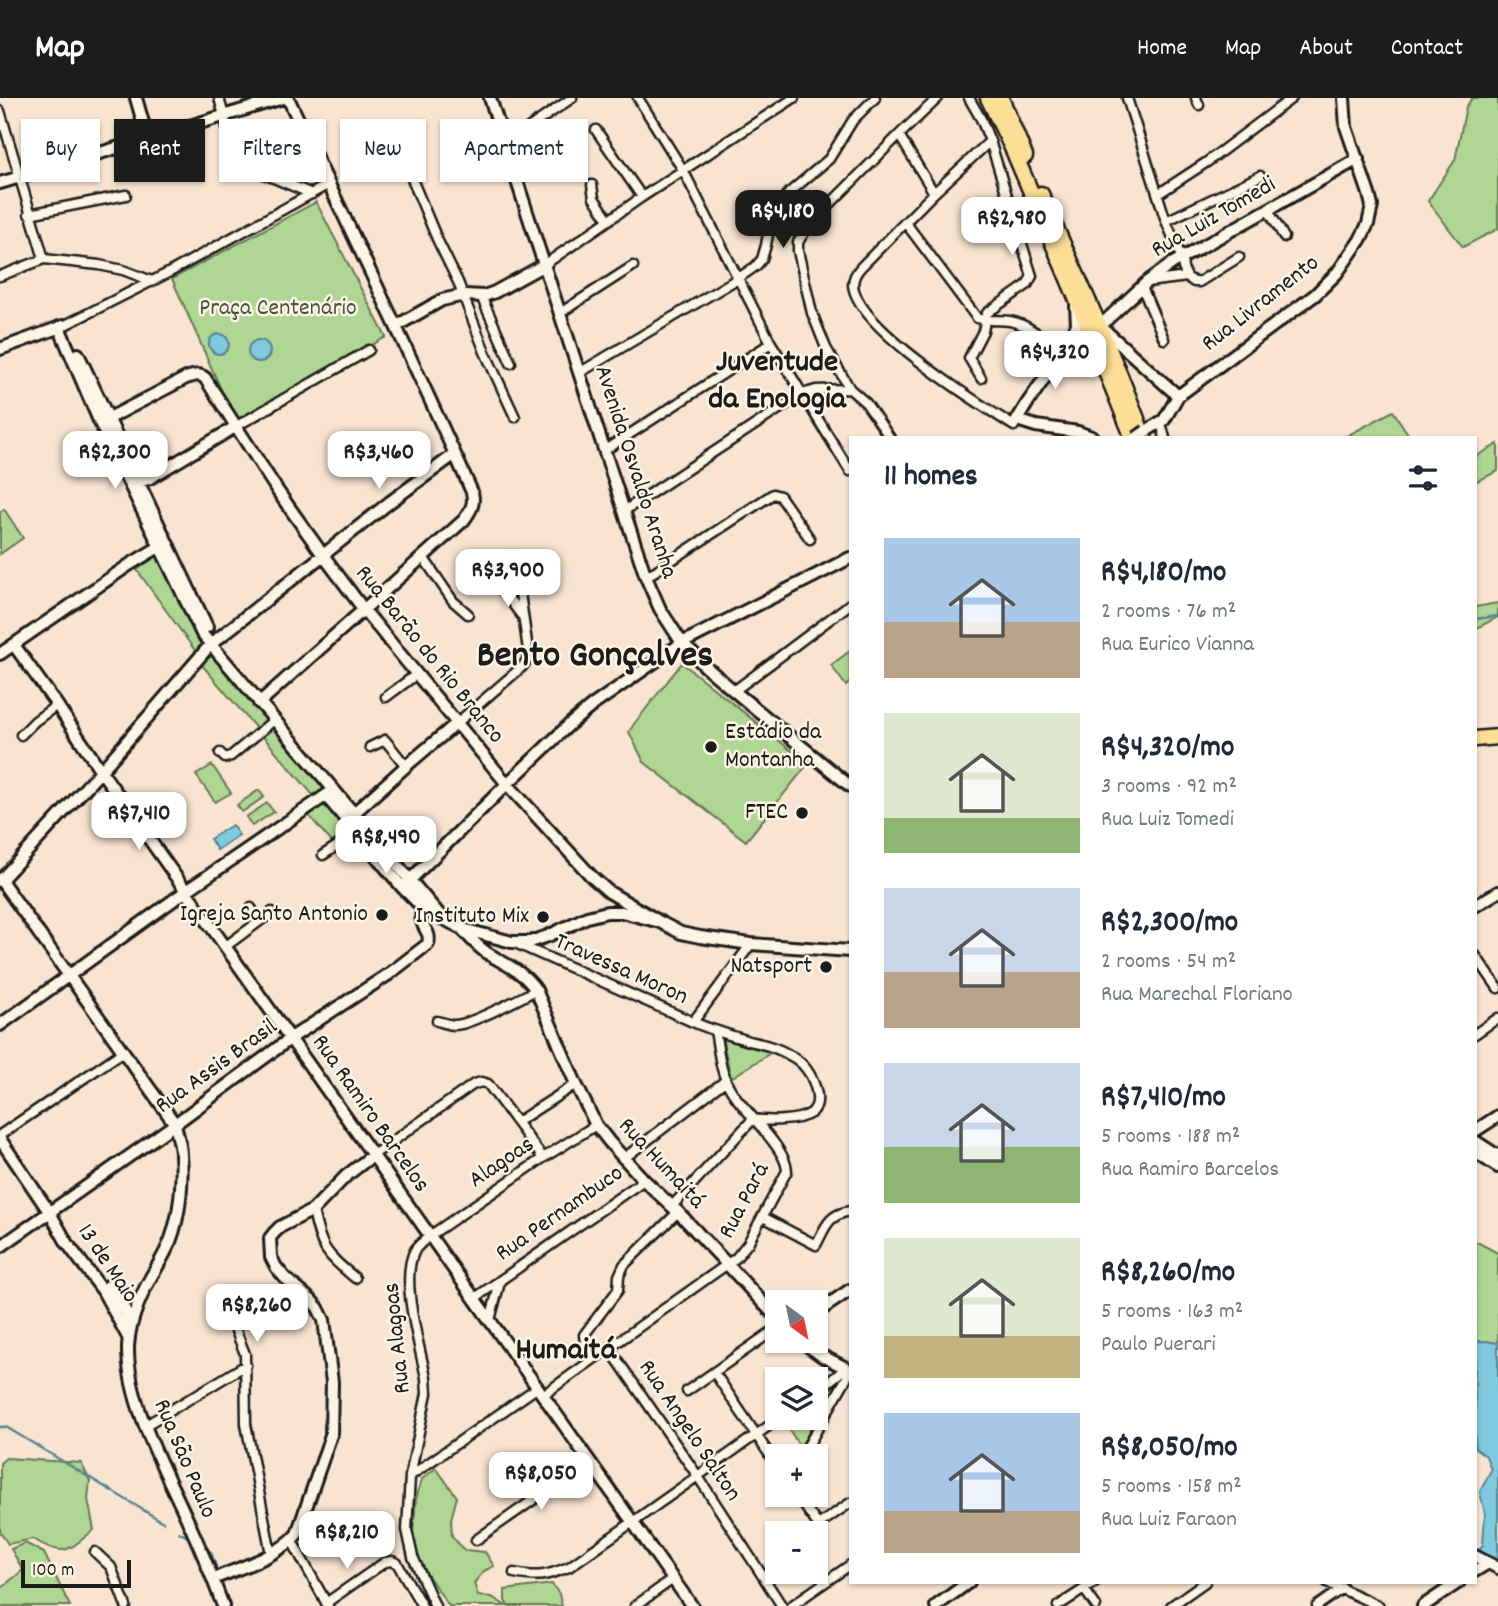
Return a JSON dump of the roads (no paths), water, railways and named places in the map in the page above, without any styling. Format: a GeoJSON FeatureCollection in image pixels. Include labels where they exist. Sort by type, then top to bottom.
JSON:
{"type":"FeatureCollection","features":[{"type":"Feature","properties":{"kind":"highway"},"geometry":{"type":"LineString","coordinates":[[988,98],[1074,293],[1096,331]]}},
{"type":"Feature","properties":{"kind":"highway"},"geometry":{"type":"LineString","coordinates":[[1001,98],[1140,436]]}},
{"type":"Feature","properties":{"kind":"highway"},"geometry":{"type":"LineString","coordinates":[[1477,739],[1498,737]]}},
{"type":"Feature","properties":{"kind":"main road"},"geometry":{"type":"LineString","coordinates":[[135,98],[142,119]]}},
{"type":"Feature","properties":{"kind":"main road"},"geometry":{"type":"LineString","coordinates":[[205,122],[283,98]]}},
{"type":"Feature","properties":{"kind":"main road"},"geometry":{"type":"LineString","coordinates":[[259,703],[464,520],[472,509],[474,500],[396,326],[288,98]]}},
{"type":"Feature","properties":{"kind":"main road","name":"Avenida Osvaldo Aranha"},"geometry":{"type":"LineString","coordinates":[[491,98],[497,119]]}},
{"type":"Feature","properties":{"kind":"main road","name":"Rua Livramento"},"geometry":{"type":"LineString","coordinates":[[1140,436],[1161,423],[1178,396],[1315,295],[1337,273],[1360,240],[1371,214],[1369,194],[1346,127],[1344,98]]}},
{"type":"Feature","properties":{"kind":"main road"},"geometry":{"type":"LineString","coordinates":[[0,183],[114,150]]}},
{"type":"Feature","properties":{"kind":"main road","name":"Rua Luiz Tomedi"},"geometry":{"type":"LineString","coordinates":[[1096,331],[1145,284],[1173,263],[1358,159]]}},
{"type":"Feature","properties":{"kind":"main road","name":"Avenida Osvaldo Aranha"},"geometry":{"type":"LineString","coordinates":[[517,182],[646,577],[660,609],[682,643],[706,667],[849,785]]}},
{"type":"Feature","properties":{"kind":"main road"},"geometry":{"type":"LineString","coordinates":[[396,326],[442,300],[495,292],[544,265]]}},
{"type":"Feature","properties":{"kind":"main road"},"geometry":{"type":"LineString","coordinates":[[1074,293],[1077,324],[1065,349],[1016,423],[1089,436]]}},
{"type":"Feature","properties":{"kind":"main road"},"geometry":{"type":"LineString","coordinates":[[0,349],[62,326],[104,420],[123,471],[208,630],[208,640],[274,720],[357,833],[443,919],[463,929],[512,942],[537,941],[576,921],[599,914],[622,912],[700,937],[751,944],[849,951]]}},
{"type":"Feature","properties":{"kind":"main road"},"geometry":{"type":"LineString","coordinates":[[1065,349],[1078,337],[1096,331],[1178,396]]}},
{"type":"Feature","properties":{"kind":"main road","name":"Rua Barão do Rio Branco"},"geometry":{"type":"LineString","coordinates":[[104,420],[186,378],[197,375],[205,379],[323,555],[364,610],[507,784],[593,878],[609,892],[660,922]]}},
{"type":"Feature","properties":{"kind":"main road"},"geometry":{"type":"LineString","coordinates":[[104,420],[139,482],[162,544]]}},
{"type":"Feature","properties":{"kind":"main road"},"geometry":{"type":"LineString","coordinates":[[139,482],[235,427]]}},
{"type":"Feature","properties":{"kind":"main road"},"geometry":{"type":"LineString","coordinates":[[103,1291],[111,1297],[123,1315],[131,1316],[171,1240],[180,1195],[182,1153],[175,1124],[0,880],[101,771],[208,640],[455,454]]}},
{"type":"Feature","properties":{"kind":"main road"},"geometry":{"type":"LineString","coordinates":[[123,471],[139,482]]}},
{"type":"Feature","properties":{"kind":"main road"},"geometry":{"type":"LineString","coordinates":[[0,654],[162,544]]}},
{"type":"Feature","properties":{"kind":"main road"},"geometry":{"type":"LineString","coordinates":[[406,883],[581,714],[682,643],[849,559]]}},
{"type":"Feature","properties":{"kind":"main road","name":"Rua Ramiro Barcelos"},"geometry":{"type":"LineString","coordinates":[[14,645],[475,1298]]}},
{"type":"Feature","properties":{"kind":"main road"},"geometry":{"type":"LineString","coordinates":[[353,814],[457,723]]}},
{"type":"Feature","properties":{"kind":"main road"},"geometry":{"type":"LineString","coordinates":[[329,793],[353,814],[406,883]]}},
{"type":"Feature","properties":{"kind":"main road"},"geometry":{"type":"LineString","coordinates":[[0,1025],[186,891],[329,793]]}},
{"type":"Feature","properties":{"kind":"main road"},"geometry":{"type":"LineString","coordinates":[[599,914],[608,905],[609,892]]}},
{"type":"Feature","properties":{"kind":"main road"},"geometry":{"type":"LineString","coordinates":[[1477,905],[1498,892]]}},
{"type":"Feature","properties":{"kind":"main road","name":"Rua Assis Brasil"},"geometry":{"type":"LineString","coordinates":[[0,1247],[175,1124],[291,1038],[389,974],[428,944],[429,936],[421,921],[425,903]]}},
{"type":"Feature","properties":{"kind":"main road","name":"Rua Humaitá"},"geometry":{"type":"LineString","coordinates":[[463,929],[482,949],[524,975],[536,990],[596,1125],[622,1159],[675,1209],[765,1305]]}},
{"type":"Feature","properties":{"kind":"main road"},"geometry":{"type":"LineString","coordinates":[[1477,1130],[1498,1116]]}},
{"type":"Feature","properties":{"kind":"main road","name":"13 de Maio"},"geometry":{"type":"LineString","coordinates":[[0,1137],[5,1156],[131,1316]]}},
{"type":"Feature","properties":{"kind":"main road"},"geometry":{"type":"LineString","coordinates":[[1477,1143],[1498,1156]]}},
{"type":"Feature","properties":{"kind":"main road"},"geometry":{"type":"LineString","coordinates":[[1477,1153],[1498,1167]]}},
{"type":"Feature","properties":{"kind":"main road"},"geometry":{"type":"LineString","coordinates":[[213,1579],[271,1554],[298,1534],[331,1435],[332,1382],[324,1320],[311,1300],[276,1267],[271,1257],[270,1238],[281,1227],[313,1210],[345,1176],[373,1155]]}},
{"type":"Feature","properties":{"kind":"main road","name":"13 de Maio"},"geometry":{"type":"LineString","coordinates":[[50,1213],[67,1243],[103,1291],[129,1339]]}},
{"type":"Feature","properties":{"kind":"main road"},"geometry":{"type":"LineString","coordinates":[[828,1305],[849,1291]]}},
{"type":"Feature","properties":{"kind":"main road"},"geometry":{"type":"LineString","coordinates":[[475,1298],[692,1606]]}},
{"type":"Feature","properties":{"kind":"main road","name":"Rua São Paulo"},"geometry":{"type":"LineString","coordinates":[[131,1316],[129,1366],[133,1389],[156,1453],[223,1606]]}},
{"type":"Feature","properties":{"kind":"main road"},"geometry":{"type":"LineString","coordinates":[[818,1353],[849,1370]]}},
{"type":"Feature","properties":{"kind":"main road"},"geometry":{"type":"LineString","coordinates":[[1477,1557],[1493,1565]]}},
{"type":"Feature","properties":{"kind":"main road"},"geometry":{"type":"LineString","coordinates":[[936,1606],[966,1584]]}},
{"type":"Feature","properties":{"kind":"main road"},"geometry":{"type":"LineString","coordinates":[[1423,1606],[1456,1584]]}},
{"type":"Feature","properties":{"kind":"street"},"geometry":{"type":"LineString","coordinates":[[219,98],[234,151],[245,166],[312,194]]}},
{"type":"Feature","properties":{"kind":"street"},"geometry":{"type":"LineString","coordinates":[[541,119],[572,98]]}},
{"type":"Feature","properties":{"kind":"street"},"geometry":{"type":"LineString","coordinates":[[638,98],[683,170],[771,343],[849,469]]}},
{"type":"Feature","properties":{"kind":"street"},"geometry":{"type":"LineString","coordinates":[[544,265],[779,102],[793,98]]}},
{"type":"Feature","properties":{"kind":"street"},"geometry":{"type":"LineString","coordinates":[[579,373],[756,266],[762,259],[771,218],[776,208],[790,192],[829,159],[853,120],[875,98]]}},
{"type":"Feature","properties":{"kind":"street"},"geometry":{"type":"LineString","coordinates":[[889,436],[866,403],[850,389],[826,348],[807,293],[798,242],[809,225],[938,98]]}},
{"type":"Feature","properties":{"kind":"street"},"geometry":{"type":"LineString","coordinates":[[969,98],[990,141],[1032,276],[1027,285],[987,313],[983,331],[969,358],[981,378]]}},
{"type":"Feature","properties":{"kind":"street"},"geometry":{"type":"LineString","coordinates":[[1127,98],[1166,221],[1187,277],[1199,282],[1239,257]]}},
{"type":"Feature","properties":{"kind":"street"},"geometry":{"type":"LineString","coordinates":[[1158,194],[1207,162],[1292,98]]}},
{"type":"Feature","properties":{"kind":"street"},"geometry":{"type":"LineString","coordinates":[[0,111],[44,259]]}},
{"type":"Feature","properties":{"kind":"street"},"geometry":{"type":"LineString","coordinates":[[596,130],[642,197]]}},
{"type":"Feature","properties":{"kind":"street"},"geometry":{"type":"LineString","coordinates":[[899,135],[934,193]]}},
{"type":"Feature","properties":{"kind":"street"},"geometry":{"type":"LineString","coordinates":[[990,141],[905,222],[858,271],[853,282],[858,298],[872,319],[899,345],[961,393],[1016,423],[1011,436]]}},
{"type":"Feature","properties":{"kind":"street"},"geometry":{"type":"LineString","coordinates":[[995,161],[1013,150]]}},
{"type":"Feature","properties":{"kind":"street"},"geometry":{"type":"LineString","coordinates":[[1166,221],[1260,176]]}},
{"type":"Feature","properties":{"kind":"street"},"geometry":{"type":"LineString","coordinates":[[413,182],[515,417]]}},
{"type":"Feature","properties":{"kind":"street"},"geometry":{"type":"LineString","coordinates":[[62,326],[152,281],[329,184]]}},
{"type":"Feature","properties":{"kind":"street"},"geometry":{"type":"LineString","coordinates":[[592,186],[594,198],[609,220]]}},
{"type":"Feature","properties":{"kind":"street"},"geometry":{"type":"LineString","coordinates":[[29,214],[127,195]]}},
{"type":"Feature","properties":{"kind":"street"},"geometry":{"type":"LineString","coordinates":[[1268,210],[1284,237]]}},
{"type":"Feature","properties":{"kind":"street"},"geometry":{"type":"LineString","coordinates":[[905,222],[975,316],[986,321],[1015,322],[1065,349]]}},
{"type":"Feature","properties":{"kind":"street"},"geometry":{"type":"LineString","coordinates":[[0,276],[44,259],[99,265],[123,270],[152,281]]}},
{"type":"Feature","properties":{"kind":"street"},"geometry":{"type":"LineString","coordinates":[[560,313],[633,266]]}},
{"type":"Feature","properties":{"kind":"street"},"geometry":{"type":"LineString","coordinates":[[1164,339],[1145,284],[1187,277]]}},
{"type":"Feature","properties":{"kind":"street"},"geometry":{"type":"LineString","coordinates":[[481,296],[511,363]]}},
{"type":"Feature","properties":{"kind":"street"},"geometry":{"type":"LineString","coordinates":[[605,450],[771,343]]}},
{"type":"Feature","properties":{"kind":"street"},"geometry":{"type":"LineString","coordinates":[[235,427],[369,350]]}},
{"type":"Feature","properties":{"kind":"street"},"geometry":{"type":"LineString","coordinates":[[624,511],[802,394],[816,390],[850,389]]}},
{"type":"Feature","properties":{"kind":"street"},"geometry":{"type":"LineString","coordinates":[[1161,423],[1164,436]]}},
{"type":"Feature","properties":{"kind":"street"},"geometry":{"type":"LineString","coordinates":[[646,577],[773,495],[780,496],[810,538]]}},
{"type":"Feature","properties":{"kind":"street"},"geometry":{"type":"LineString","coordinates":[[457,723],[517,672],[527,660],[518,579],[511,556]]}},
{"type":"Feature","properties":{"kind":"street"},"geometry":{"type":"LineString","coordinates":[[423,557],[453,601],[468,614]]}},
{"type":"Feature","properties":{"kind":"street"},"geometry":{"type":"LineString","coordinates":[[493,577],[523,617]]}},
{"type":"Feature","properties":{"kind":"street"},"geometry":{"type":"LineString","coordinates":[[734,691],[849,605]]}},
{"type":"Feature","properties":{"kind":"street"},"geometry":{"type":"LineString","coordinates":[[386,697],[417,674]]}},
{"type":"Feature","properties":{"kind":"street"},"geometry":{"type":"LineString","coordinates":[[21,735],[57,705]]}},
{"type":"Feature","properties":{"kind":"street"},"geometry":{"type":"LineString","coordinates":[[220,753],[225,758],[231,756],[274,720]]}},
{"type":"Feature","properties":{"kind":"street"},"geometry":{"type":"LineString","coordinates":[[370,747],[386,740],[407,766]]}},
{"type":"Feature","properties":{"kind":"street"},"geometry":{"type":"LineString","coordinates":[[323,855],[357,833]]}},
{"type":"Feature","properties":{"kind":"street"},"geometry":{"type":"LineString","coordinates":[[251,908],[259,921]]}},
{"type":"Feature","properties":{"kind":"street"},"geometry":{"type":"LineString","coordinates":[[226,946],[272,912]]}},
{"type":"Feature","properties":{"kind":"street"},"geometry":{"type":"LineString","coordinates":[[541,956],[540,947],[548,936]]}},
{"type":"Feature","properties":{"kind":"street","name":"Travessa Moron"},"geometry":{"type":"LineString","coordinates":[[512,942],[715,1031],[785,1052],[802,1064],[813,1081],[816,1099],[814,1110],[809,1114],[775,1121],[753,1119]]}},
{"type":"Feature","properties":{"kind":"street"},"geometry":{"type":"LineString","coordinates":[[693,1022],[751,944]]}},
{"type":"Feature","properties":{"kind":"street"},"geometry":{"type":"LineString","coordinates":[[1477,958],[1498,988]]}},
{"type":"Feature","properties":{"kind":"street"},"geometry":{"type":"LineString","coordinates":[[438,1021],[460,1024],[536,990]]}},
{"type":"Feature","properties":{"kind":"street"},"geometry":{"type":"LineString","coordinates":[[1477,1033],[1498,1018]]}},
{"type":"Feature","properties":{"kind":"street","name":"Rua Pará"},"geometry":{"type":"LineString","coordinates":[[410,1476],[598,1356],[736,1258],[748,1243],[788,1167],[725,1081],[715,1031]]}},
{"type":"Feature","properties":{"kind":"street"},"geometry":{"type":"LineString","coordinates":[[0,1137],[124,1051]]}},
{"type":"Feature","properties":{"kind":"street"},"geometry":{"type":"LineString","coordinates":[[622,1159],[725,1081]]}},
{"type":"Feature","properties":{"kind":"street"},"geometry":{"type":"LineString","coordinates":[[373,1155],[474,1084],[482,1082],[488,1084],[543,1158]]}},
{"type":"Feature","properties":{"kind":"street"},"geometry":{"type":"LineString","coordinates":[[517,1122],[576,1084]]}},
{"type":"Feature","properties":{"kind":"street"},"geometry":{"type":"LineString","coordinates":[[598,1356],[585,1343],[583,1335],[618,1290],[619,1276],[624,1265],[753,1119]]}},
{"type":"Feature","properties":{"kind":"street","name":"Alagoas"},"geometry":{"type":"LineString","coordinates":[[430,1236],[596,1125]]}},
{"type":"Feature","properties":{"kind":"street","name":"Rua Pernambuco"},"geometry":{"type":"LineString","coordinates":[[475,1298],[644,1181]]}},
{"type":"Feature","properties":{"kind":"street"},"geometry":{"type":"LineString","coordinates":[[313,1210],[318,1236],[327,1252],[355,1278]]}},
{"type":"Feature","properties":{"kind":"street"},"geometry":{"type":"LineString","coordinates":[[763,1217],[816,1245],[829,1220],[849,1211]]}},
{"type":"Feature","properties":{"kind":"street","name":"Rua Alagoas"},"geometry":{"type":"LineString","coordinates":[[430,1236],[415,1250],[410,1263],[409,1291],[427,1393],[410,1476],[407,1530],[413,1557],[435,1606]]}},
{"type":"Feature","properties":{"kind":"street","name":"Rua Pernambuco"},"geometry":{"type":"LineString","coordinates":[[490,1320],[500,1282]]}},
{"type":"Feature","properties":{"kind":"street"},"geometry":{"type":"LineString","coordinates":[[236,1331],[245,1354],[246,1423],[271,1554]]}},
{"type":"Feature","properties":{"kind":"street"},"geometry":{"type":"LineString","coordinates":[[687,1391],[765,1336]]}},
{"type":"Feature","properties":{"kind":"street","name":"Rua Angelo Salton"},"geometry":{"type":"LineString","coordinates":[[609,1348],[782,1606]]}},
{"type":"Feature","properties":{"kind":"street"},"geometry":{"type":"LineString","coordinates":[[146,1425],[246,1365]]}},
{"type":"Feature","properties":{"kind":"street"},"geometry":{"type":"LineString","coordinates":[[828,1384],[849,1370]]}},
{"type":"Feature","properties":{"kind":"street"},"geometry":{"type":"LineString","coordinates":[[809,1444],[849,1370]]}},
{"type":"Feature","properties":{"kind":"street"},"geometry":{"type":"LineString","coordinates":[[714,1372],[765,1448]]}},
{"type":"Feature","properties":{"kind":"street"},"geometry":{"type":"LineString","coordinates":[[514,1573],[535,1577],[569,1567],[765,1428]]}},
{"type":"Feature","properties":{"kind":"street"},"geometry":{"type":"LineString","coordinates":[[476,1540],[589,1461]]}},
{"type":"Feature","properties":{"kind":"street"},"geometry":{"type":"LineString","coordinates":[[805,1507],[818,1525],[849,1504]]}},
{"type":"Feature","properties":{"kind":"street"},"geometry":{"type":"LineString","coordinates":[[292,1541],[327,1604],[385,1562],[392,1561],[397,1563],[422,1606]]}},
{"type":"Feature","properties":{"kind":"street"},"geometry":{"type":"LineString","coordinates":[[96,1552],[111,1567],[126,1606]]}},
{"type":"Feature","properties":{"kind":"street"},"geometry":{"type":"LineString","coordinates":[[792,1606],[849,1566]]}},
{"type":"Feature","properties":{"kind":"street"},"geometry":{"type":"LineString","coordinates":[[635,1606],[673,1579]]}},
{"type":"Feature","properties":{"kind":"street"},"geometry":{"type":"LineString","coordinates":[[1058,1606],[1092,1584]]}},
{"type":"Feature","properties":{"kind":"street"},"geometry":{"type":"LineString","coordinates":[[1171,1606],[1202,1584]]}},
{"type":"Feature","properties":{"kind":"street"},"geometry":{"type":"LineString","coordinates":[[1332,1584],[1379,1606]]}},
{"type":"Feature","properties":{"kind":"street"},"geometry":{"type":"LineString","coordinates":[[1317,1606],[1343,1588]]}},
{"type":"Feature","properties":{"kind":"street"},"geometry":{"type":"LineString","coordinates":[[1084,1589],[1096,1606]]}},
{"type":"Feature","properties":{"kind":"water"},"geometry":{"type":"Polygon","coordinates":[[[219,334],[226,337],[229,344],[226,351],[219,354],[212,351],[209,344],[212,337],[219,334]]]}},
{"type":"Feature","properties":{"kind":"water"},"geometry":{"type":"Polygon","coordinates":[[[259,340],[267,343],[270,351],[267,359],[259,362],[251,359],[248,351],[251,343],[259,340]]]}},
{"type":"Feature","properties":{"kind":"water"},"geometry":{"type":"Polygon","coordinates":[[[232,825],[239,835],[217,850],[210,839],[232,825]]]}},
{"type":"Feature","properties":{"kind":"water"},"geometry":{"type":"Polygon","coordinates":[[[1477,1342],[1498,1343],[1498,1559],[1481,1553],[1480,1549],[1483,1544],[1485,1514],[1480,1492],[1491,1470],[1486,1456],[1477,1449],[1477,1342]]]}},
{"type":"Feature","properties":{"kind":"waterway"},"geometry":{"type":"LineString","coordinates":[[1477,619],[1498,616]]}},
{"type":"Feature","properties":{"kind":"waterway"},"geometry":{"type":"LineString","coordinates":[[0,1427],[6,1427],[163,1522]]}},
{"type":"Feature","properties":{"kind":"waterway"},"geometry":{"type":"LineString","coordinates":[[179,1532],[191,1539]]}},
{"type":"Feature","properties":{"kind":"waterway"},"geometry":{"type":"LineString","coordinates":[[205,1548],[211,1552],[216,1567]]}},
{"type":"Feature","properties":{"kind":"waterway"},"geometry":{"type":"LineString","coordinates":[[219,1579],[225,1596]]}},
{"type":"Feature","properties":{"kind":"place","name":"Estádio da Montanha"},"geometry":{"type":"Point","coordinates":[711,747]}},
{"type":"Feature","properties":{"kind":"place","name":"FTEC"},"geometry":{"type":"Point","coordinates":[802,813]}},
{"type":"Feature","properties":{"kind":"place","name":"Igreja Santo Antonio"},"geometry":{"type":"Point","coordinates":[382,915]}},
{"type":"Feature","properties":{"kind":"place","name":"Instituto Mix"},"geometry":{"type":"Point","coordinates":[543,917]}},
{"type":"Feature","properties":{"kind":"place","name":"Natsport"},"geometry":{"type":"Point","coordinates":[826,967]}},
{"type":"Feature","properties":{"kind":"district","name":"Juventude da Enologia"},"geometry":{"type":"Point","coordinates":[777,382]}},
{"type":"Feature","properties":{"kind":"district","name":"Bento Gonçalves"},"geometry":{"type":"Point","coordinates":[595,657]}},
{"type":"Feature","properties":{"kind":"district","name":"Humaitá"},"geometry":{"type":"Point","coordinates":[566,1352]}},
{"type":"Feature","properties":{"kind":"park label","name":"Praça Centenário"},"geometry":{"type":"Point","coordinates":[278,309]}}]}
